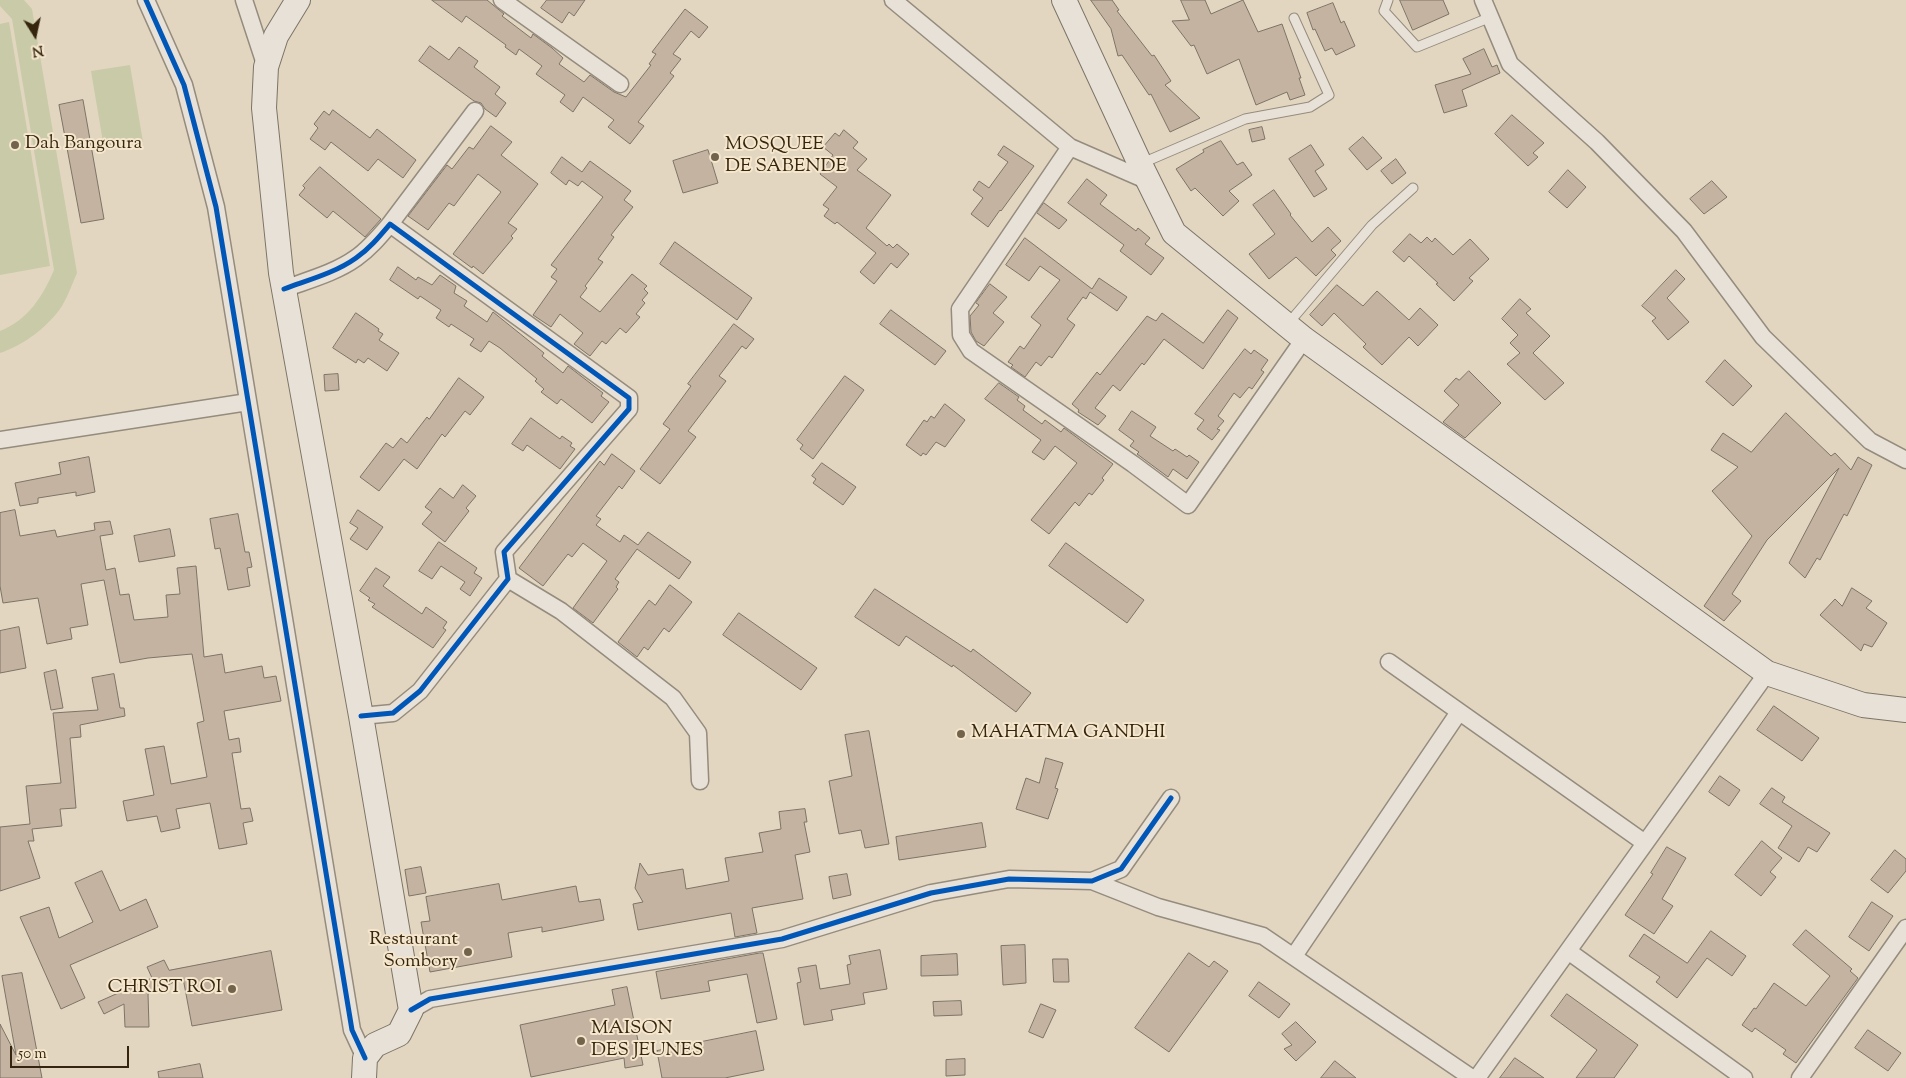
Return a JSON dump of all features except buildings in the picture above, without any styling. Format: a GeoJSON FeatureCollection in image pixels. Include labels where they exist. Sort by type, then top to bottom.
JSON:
{"type":"FeatureCollection","features":[{"type":"Feature","properties":{"kind":"main road"},"geometry":{"type":"LineString","coordinates":[[298,0],[276,36],[266,67],[264,108],[284,289],[361,716],[411,1010],[399,1034],[375,1045],[365,1068]]}},
{"type":"Feature","properties":{"kind":"main road"},"geometry":{"type":"LineString","coordinates":[[1064,0],[1174,233],[1295,332],[1767,673],[1863,706],[1906,710]]}},
{"type":"Feature","properties":{"kind":"street"},"geometry":{"type":"LineString","coordinates":[[146,0],[184,85],[216,207],[352,1030],[365,1068]]}},
{"type":"Feature","properties":{"kind":"street"},"geometry":{"type":"LineString","coordinates":[[502,0],[620,84]]}},
{"type":"Feature","properties":{"kind":"street"},"geometry":{"type":"LineString","coordinates":[[893,0],[1070,147],[1144,172]]}},
{"type":"Feature","properties":{"kind":"street"},"geometry":{"type":"LineString","coordinates":[[1484,0],[1510,64],[1597,142],[1684,231],[1763,337],[1870,440],[1906,460]]}},
{"type":"Feature","properties":{"kind":"street"},"geometry":{"type":"LineString","coordinates":[[246,1],[266,67]]}},
{"type":"Feature","properties":{"kind":"street"},"geometry":{"type":"LineString","coordinates":[[284,289],[336,270],[357,258],[374,243],[475,111]]}},
{"type":"Feature","properties":{"kind":"street"},"geometry":{"type":"LineString","coordinates":[[1070,147],[960,309],[961,335],[971,351],[1133,464],[1188,506],[1295,332]]}},
{"type":"Feature","properties":{"kind":"street"},"geometry":{"type":"LineString","coordinates":[[361,716],[393,713],[420,691],[508,579],[504,552],[628,409],[629,398],[390,224]]}},
{"type":"Feature","properties":{"kind":"street"},"geometry":{"type":"LineString","coordinates":[[0,440],[248,402]]}},
{"type":"Feature","properties":{"kind":"street"},"geometry":{"type":"LineString","coordinates":[[508,579],[562,611],[674,698],[698,733],[700,781]]}},
{"type":"Feature","properties":{"kind":"street"},"geometry":{"type":"LineString","coordinates":[[1389,662],[1645,843]]}},
{"type":"Feature","properties":{"kind":"street"},"geometry":{"type":"LineString","coordinates":[[1477,1078],[1767,673]]}},
{"type":"Feature","properties":{"kind":"street"},"geometry":{"type":"LineString","coordinates":[[1294,956],[1459,712]]}},
{"type":"Feature","properties":{"kind":"street"},"geometry":{"type":"LineString","coordinates":[[1092,881],[1120,869],[1171,798]]}},
{"type":"Feature","properties":{"kind":"street"},"geometry":{"type":"LineString","coordinates":[[411,1010],[430,999],[782,939],[931,893],[1009,879],[1092,881],[1158,907],[1263,936],[1472,1078]]}},
{"type":"Feature","properties":{"kind":"street"},"geometry":{"type":"LineString","coordinates":[[1800,1078],[1906,928]]}},
{"type":"Feature","properties":{"kind":"street"},"geometry":{"type":"LineString","coordinates":[[1568,951],[1744,1078]]}},
{"type":"Feature","properties":{"kind":"lane"},"geometry":{"type":"LineString","coordinates":[[1388,0],[1384,11],[1417,47],[1491,17]]}},
{"type":"Feature","properties":{"kind":"lane"},"geometry":{"type":"LineString","coordinates":[[1144,172],[1245,119],[1310,107],[1329,95],[1294,18]]}},
{"type":"Feature","properties":{"kind":"lane"},"geometry":{"type":"LineString","coordinates":[[1295,332],[1372,225],[1413,188]]}},
{"type":"Feature","properties":{"kind":"green space"},"geometry":{"type":"Polygon","coordinates":[[[0,0],[24,0],[32,9],[77,273],[62,306],[50,321],[26,340],[0,353],[0,331],[26,314],[45,289],[54,270],[12,19],[0,6],[0,0]]]}},
{"type":"Feature","properties":{"kind":"green space","name":"Dah Bangoura"},"geometry":{"type":"Polygon","coordinates":[[[9,22],[50,266],[0,275],[0,24],[9,22]]]}},
{"type":"Feature","properties":{"kind":"green space"},"geometry":{"type":"Polygon","coordinates":[[[130,65],[143,142],[104,148],[91,71],[130,65]]]}},
{"type":"Feature","properties":{"kind":"cycle path"},"geometry":{"type":"LineString","coordinates":[[146,0],[184,85],[216,207],[352,1030],[365,1058]]}},
{"type":"Feature","properties":{"kind":"cycle path"},"geometry":{"type":"LineString","coordinates":[[284,289],[321,276],[348,263],[370,247],[390,224],[629,398],[629,409],[504,552],[508,579],[420,691],[393,713],[361,716]]}},
{"type":"Feature","properties":{"kind":"cycle path"},"geometry":{"type":"LineString","coordinates":[[411,1010],[430,999],[782,939],[931,893],[1009,879],[1092,881],[1121,869],[1171,798]]}},
{"type":"Feature","properties":{"kind":"place","name":"Dah Bangoura"},"geometry":{"type":"Point","coordinates":[15,145]}},
{"type":"Feature","properties":{"kind":"place","name":"MOSQUEE DE SABENDE"},"geometry":{"type":"Point","coordinates":[715,157]}},
{"type":"Feature","properties":{"kind":"place","name":"MAHATMA GANDHI"},"geometry":{"type":"Point","coordinates":[961,734]}},
{"type":"Feature","properties":{"kind":"place","name":"Restaurant Sombory"},"geometry":{"type":"Point","coordinates":[468,952]}},
{"type":"Feature","properties":{"kind":"place","name":"CHRIST ROI"},"geometry":{"type":"Point","coordinates":[232,989]}},
{"type":"Feature","properties":{"kind":"place","name":"MAISON DES JEUNES"},"geometry":{"type":"Point","coordinates":[581,1041]}}]}
